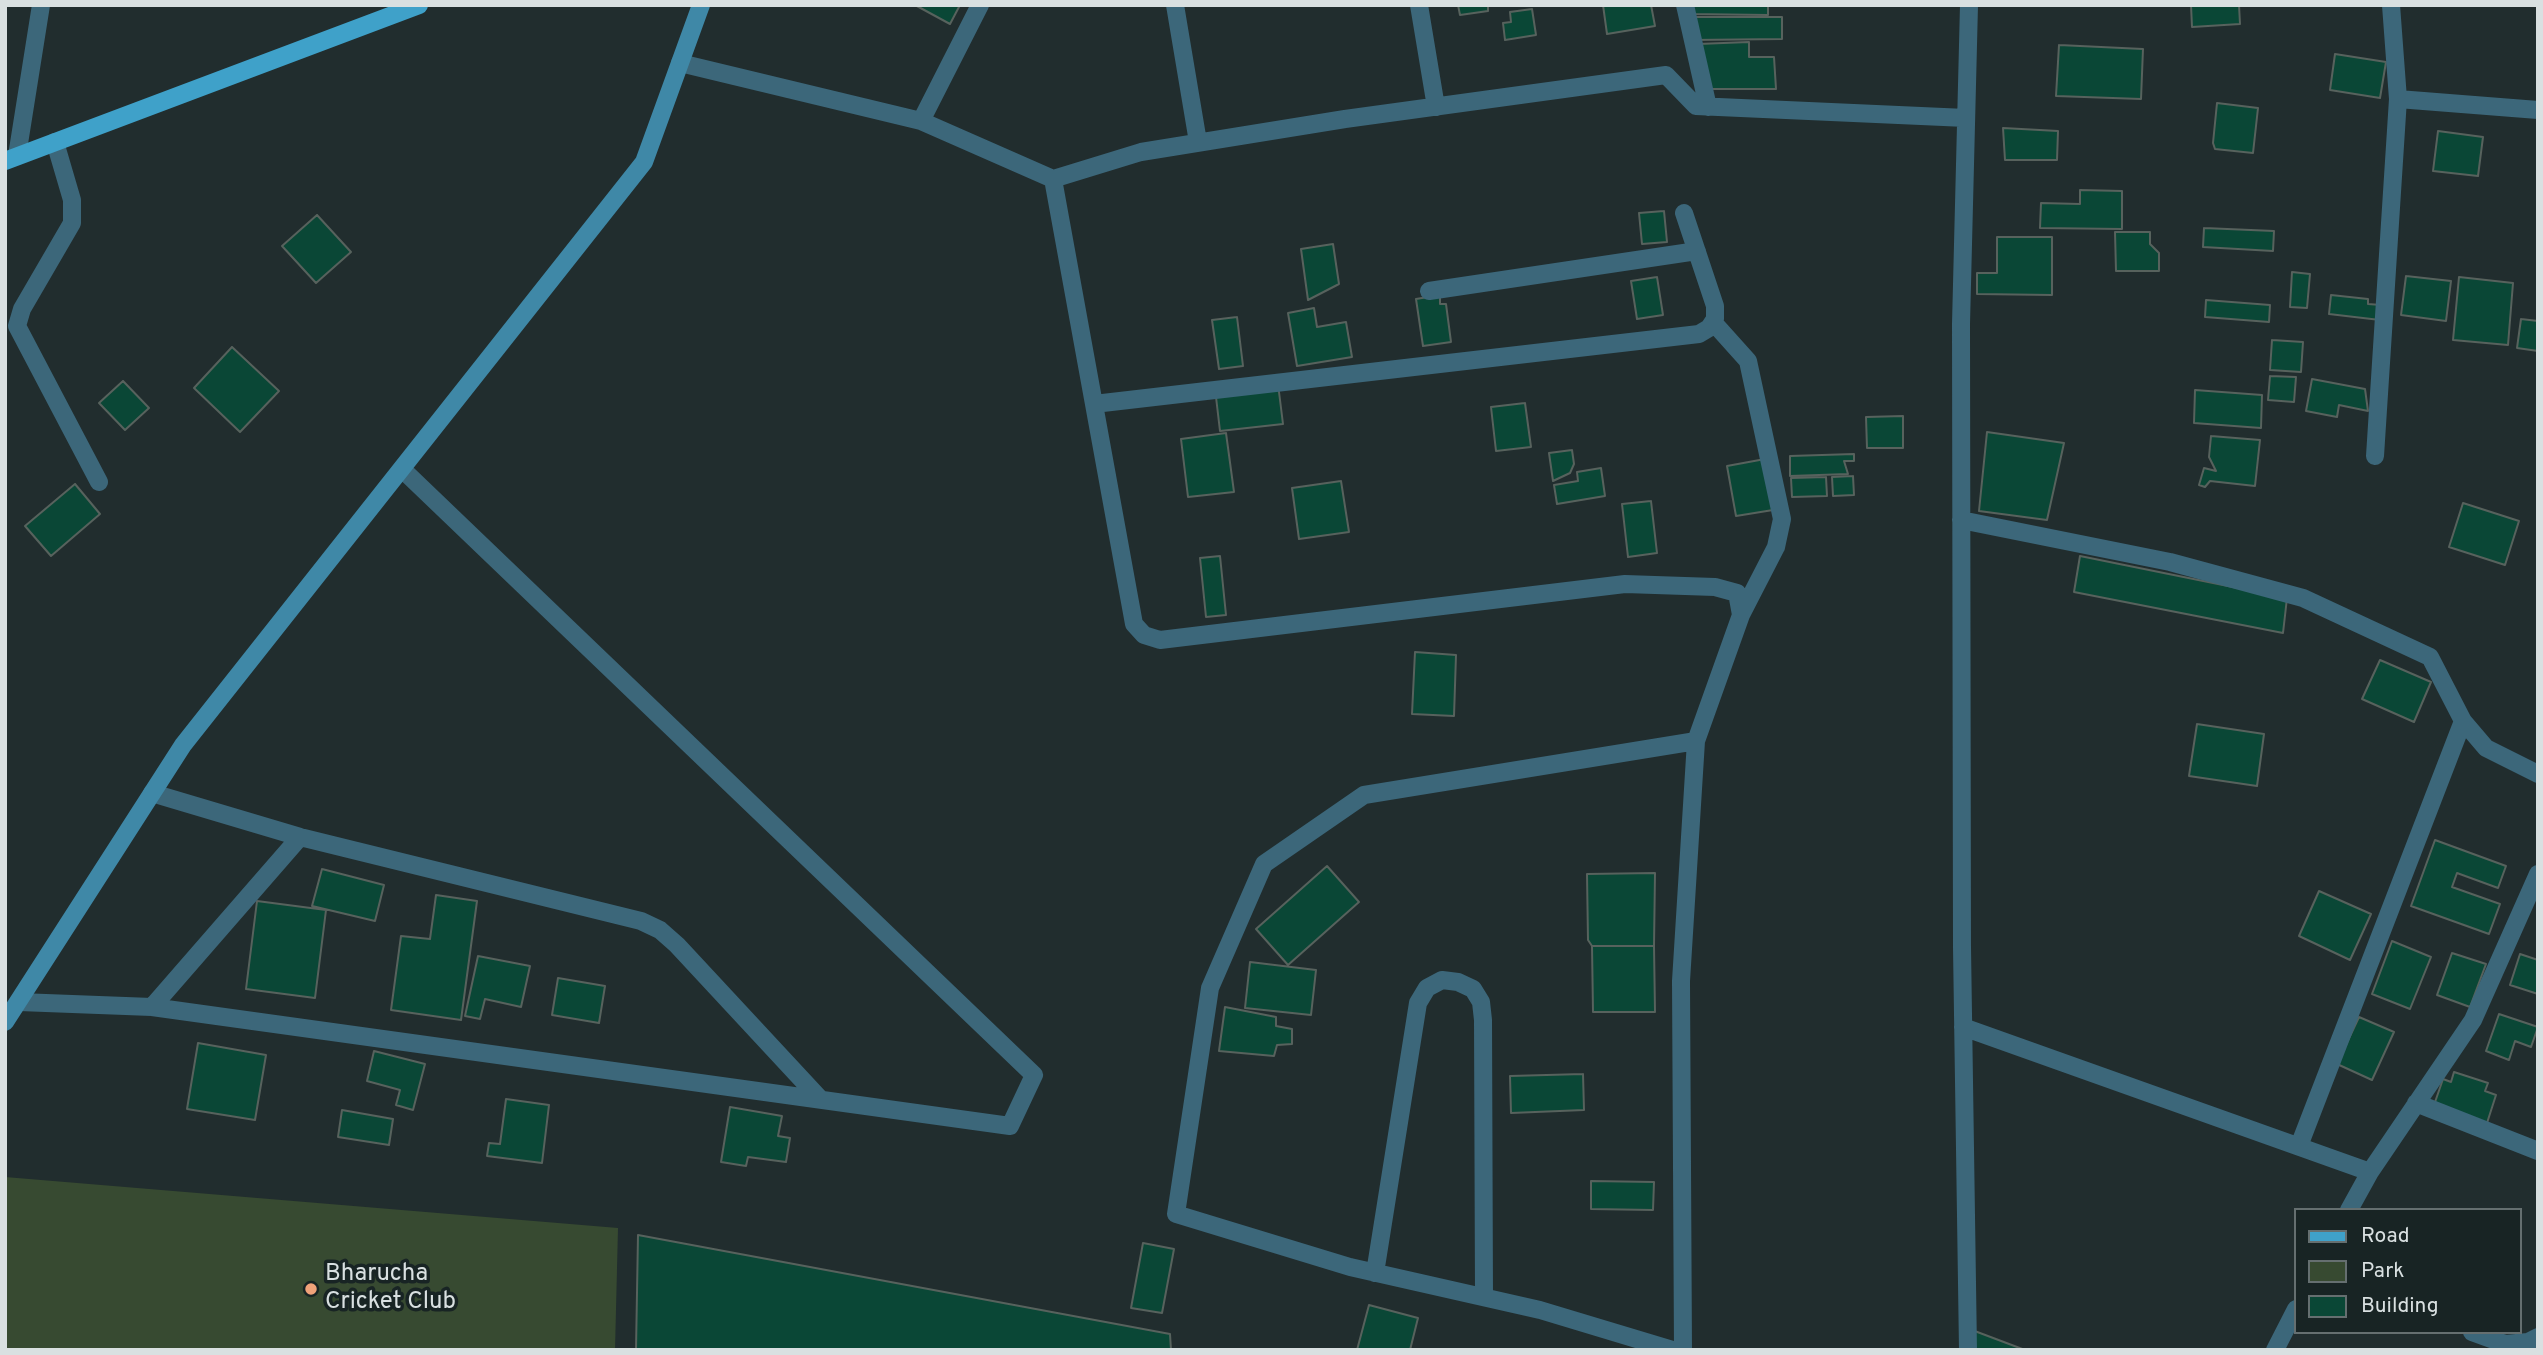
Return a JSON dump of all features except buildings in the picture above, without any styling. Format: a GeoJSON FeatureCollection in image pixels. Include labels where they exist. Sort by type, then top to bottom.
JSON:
{"type":"FeatureCollection","features":[{"type":"Feature","properties":{"kind":"main road"},"geometry":{"type":"LineString","coordinates":[[11,159],[387,11],[419,5]]}},
{"type":"Feature","properties":{"kind":"main road"},"geometry":{"type":"LineString","coordinates":[[5,1023],[183,745],[644,162],[701,5]]}},
{"type":"Feature","properties":{"kind":"street"},"geometry":{"type":"LineString","coordinates":[[11,159],[41,5]]}},
{"type":"Feature","properties":{"kind":"street"},"geometry":{"type":"LineString","coordinates":[[921,121],[980,5]]}},
{"type":"Feature","properties":{"kind":"street"},"geometry":{"type":"LineString","coordinates":[[1175,5],[1198,142]]}},
{"type":"Feature","properties":{"kind":"street"},"geometry":{"type":"LineString","coordinates":[[1419,5],[1436,107]]}},
{"type":"Feature","properties":{"kind":"street"},"geometry":{"type":"LineString","coordinates":[[1685,5],[1708,107]]}},
{"type":"Feature","properties":{"kind":"street"},"geometry":{"type":"LineString","coordinates":[[1968,1350],[1963,1027],[1961,324],[1969,5]]}},
{"type":"Feature","properties":{"kind":"street"},"geometry":{"type":"LineString","coordinates":[[2375,456],[2398,99],[2391,5]]}},
{"type":"Feature","properties":{"kind":"street"},"geometry":{"type":"LineString","coordinates":[[680,63],[921,121],[1053,179],[1141,152],[1198,142],[1666,75],[1696,106],[1966,118]]}},
{"type":"Feature","properties":{"kind":"street"},"geometry":{"type":"LineString","coordinates":[[2398,99],[2538,110]]}},
{"type":"Feature","properties":{"kind":"street"},"geometry":{"type":"LineString","coordinates":[[55,142],[72,200],[72,223],[22,309],[17,326],[99,482]]}},
{"type":"Feature","properties":{"kind":"street"},"geometry":{"type":"LineString","coordinates":[[1053,179],[1134,624],[1144,635],[1160,640],[1625,584],[1715,587],[1737,593],[1741,614]]}},
{"type":"Feature","properties":{"kind":"street"},"geometry":{"type":"LineString","coordinates":[[1094,404],[1699,334],[1713,322],[1716,306],[1684,212]]}},
{"type":"Feature","properties":{"kind":"street"},"geometry":{"type":"LineString","coordinates":[[1429,291],[1697,251]]}},
{"type":"Feature","properties":{"kind":"street"},"geometry":{"type":"LineString","coordinates":[[1683,1350],[1681,981],[1696,741],[1741,614],[1776,547],[1782,519],[1748,361],[1713,322]]}},
{"type":"Feature","properties":{"kind":"street"},"geometry":{"type":"LineString","coordinates":[[19,1002],[152,1007],[1010,1126],[1034,1075],[402,469]]}},
{"type":"Feature","properties":{"kind":"street"},"geometry":{"type":"LineString","coordinates":[[1961,520],[2170,562],[2303,598],[2430,657],[2463,722],[2486,748],[2538,774]]}},
{"type":"Feature","properties":{"kind":"street"},"geometry":{"type":"LineString","coordinates":[[2299,1146],[2463,722]]}},
{"type":"Feature","properties":{"kind":"street"},"geometry":{"type":"LineString","coordinates":[[1673,1350],[1540,1310],[1375,1273],[1176,1214],[1210,988],[1264,864],[1364,795],[1696,741]]}},
{"type":"Feature","properties":{"kind":"street"},"geometry":{"type":"LineString","coordinates":[[152,793],[300,837],[641,921],[660,930],[821,1100]]}},
{"type":"Feature","properties":{"kind":"street"},"geometry":{"type":"LineString","coordinates":[[152,1007],[300,837]]}},
{"type":"Feature","properties":{"kind":"street"},"geometry":{"type":"LineString","coordinates":[[2350,1208],[2370,1171],[2473,1020],[2538,874]]}},
{"type":"Feature","properties":{"kind":"street"},"geometry":{"type":"LineString","coordinates":[[1375,1273],[1418,1003],[1427,988],[1441,980],[1458,982],[1473,989],[1481,1002],[1483,1020],[1483,1297]]}},
{"type":"Feature","properties":{"kind":"street"},"geometry":{"type":"LineString","coordinates":[[1963,1027],[2370,1171]]}},
{"type":"Feature","properties":{"kind":"street"},"geometry":{"type":"LineString","coordinates":[[2416,1103],[2538,1151]]}},
{"type":"Feature","properties":{"kind":"street"},"geometry":{"type":"LineString","coordinates":[[2275,1350],[2294,1313]]}},
{"type":"Feature","properties":{"kind":"street"},"geometry":{"type":"LineString","coordinates":[[2477,1334],[2505,1345],[2528,1342],[2538,1337]]}},
{"type":"Feature","properties":{"kind":"green space","name":"Bharucha Cricket Club"},"geometry":{"type":"Polygon","coordinates":[[[5,1177],[618,1228],[615,1350],[5,1350],[5,1177]]]}},
{"type":"Feature","properties":{"kind":"place","name":"Bharucha Cricket Club"},"geometry":{"type":"Point","coordinates":[311,1289]}}]}
